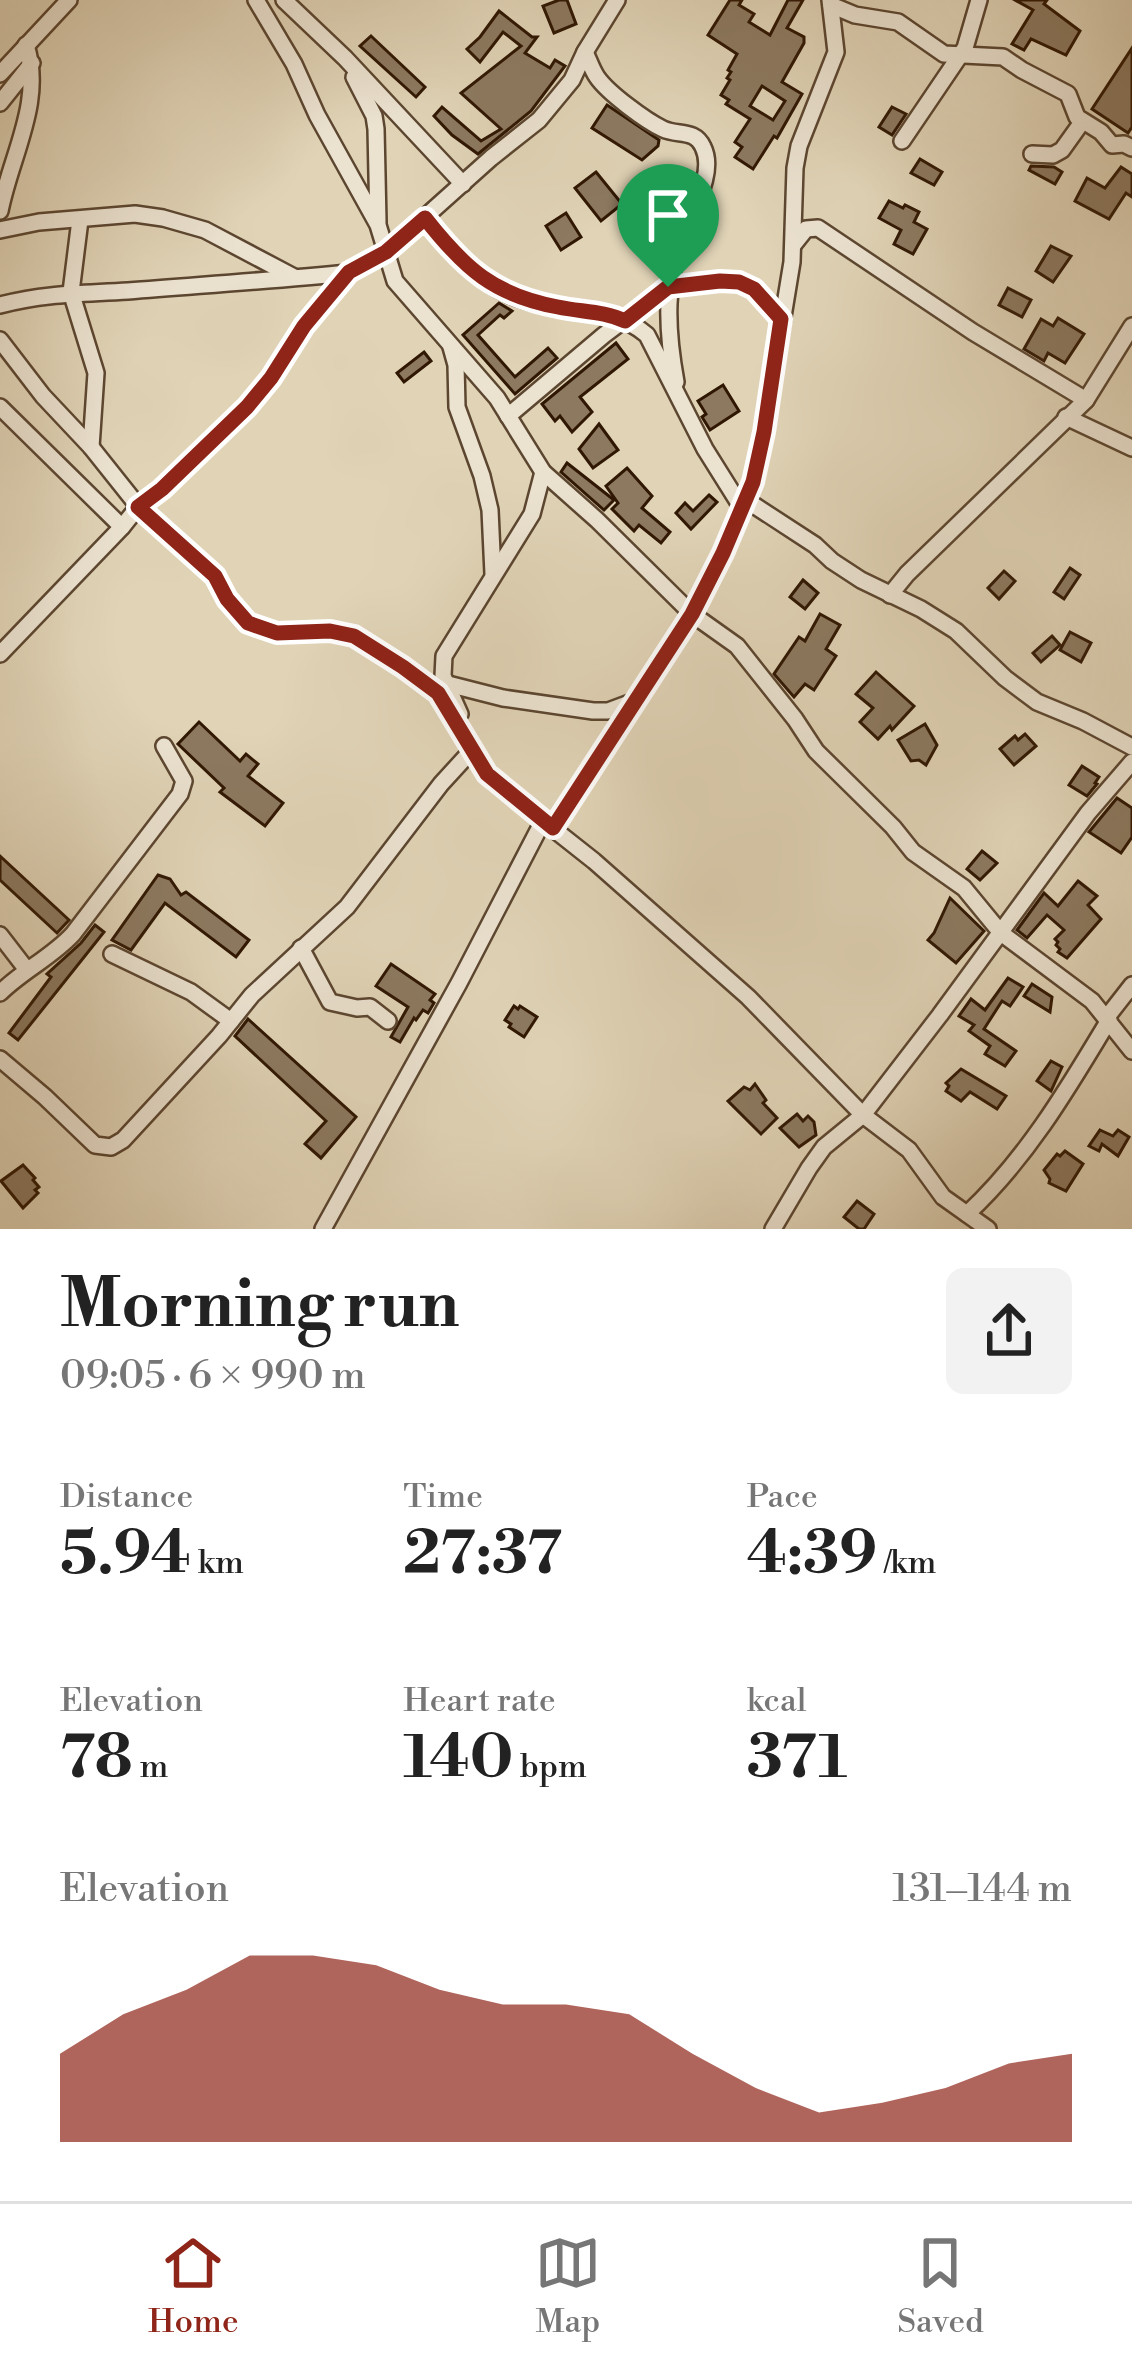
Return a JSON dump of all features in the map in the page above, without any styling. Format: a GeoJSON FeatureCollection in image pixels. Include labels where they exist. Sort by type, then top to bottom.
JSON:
{"type":"FeatureCollection","features":[{"type":"Feature","properties":{"kind":"street"},"geometry":{"type":"LineString","coordinates":[[0,74],[69,0]]}},
{"type":"Feature","properties":{"kind":"street"},"geometry":{"type":"LineString","coordinates":[[256,0],[378,225],[395,281],[497,398],[543,472],[692,614],[737,646],[816,751],[913,851],[964,888],[1001,933],[1092,1001],[1132,1051]]}},
{"type":"Feature","properties":{"kind":"street"},"geometry":{"type":"LineString","coordinates":[[284,0],[463,184]]}},
{"type":"Feature","properties":{"kind":"street"},"geometry":{"type":"LineString","coordinates":[[0,654],[138,507],[247,407],[349,272],[386,252],[538,120],[572,80],[617,0]]}},
{"type":"Feature","properties":{"kind":"street"},"geometry":{"type":"LineString","coordinates":[[902,141],[961,55],[979,0]]}},
{"type":"Feature","properties":{"kind":"street"},"geometry":{"type":"LineString","coordinates":[[831,3],[855,16],[898,22],[944,54],[1010,60],[1070,95],[1077,117],[1102,132],[1112,145],[1132,148]]}},
{"type":"Feature","properties":{"kind":"street"},"geometry":{"type":"LineString","coordinates":[[323,1229],[548,824],[692,614],[744,504],[764,432],[793,247],[795,168],[802,132],[836,52],[831,3]]}},
{"type":"Feature","properties":{"kind":"street"},"geometry":{"type":"LineString","coordinates":[[0,212],[33,96],[26,45]]}},
{"type":"Feature","properties":{"kind":"street"},"geometry":{"type":"LineString","coordinates":[[585,52],[596,76],[615,94],[661,128],[691,134],[705,149],[699,198],[668,287],[680,403]]}},
{"type":"Feature","properties":{"kind":"street"},"geometry":{"type":"LineString","coordinates":[[345,58],[374,116],[378,225]]}},
{"type":"Feature","properties":{"kind":"street"},"geometry":{"type":"LineString","coordinates":[[0,104],[32,63]]}},
{"type":"Feature","properties":{"kind":"street"},"geometry":{"type":"LineString","coordinates":[[1032,154],[1053,155],[1062,150],[1082,122]]}},
{"type":"Feature","properties":{"kind":"street"},"geometry":{"type":"LineString","coordinates":[[0,230],[135,214],[163,218],[205,230],[295,278]]}},
{"type":"Feature","properties":{"kind":"street"},"geometry":{"type":"LineString","coordinates":[[425,218],[461,260],[512,296],[611,315],[638,327],[654,346],[680,403],[744,504],[815,545],[846,571],[956,631],[1037,702],[1132,747]]}},
{"type":"Feature","properties":{"kind":"street"},"geometry":{"type":"LineString","coordinates":[[80,220],[71,292],[96,374],[91,447]]}},
{"type":"Feature","properties":{"kind":"street"},"geometry":{"type":"LineString","coordinates":[[793,247],[806,229],[818,228],[973,332],[1086,400]]}},
{"type":"Feature","properties":{"kind":"street"},"geometry":{"type":"LineString","coordinates":[[0,305],[71,292],[349,272]]}},
{"type":"Feature","properties":{"kind":"street"},"geometry":{"type":"LineString","coordinates":[[508,416],[668,287],[739,282],[754,289],[781,319]]}},
{"type":"Feature","properties":{"kind":"street"},"geometry":{"type":"LineString","coordinates":[[890,595],[1086,400],[1132,326]]}},
{"type":"Feature","properties":{"kind":"street"},"geometry":{"type":"LineString","coordinates":[[448,339],[456,365],[457,407],[490,510],[493,580]]}},
{"type":"Feature","properties":{"kind":"street"},"geometry":{"type":"LineString","coordinates":[[0,340],[138,507],[215,576],[248,623],[277,633],[330,631],[354,636],[438,693],[494,782],[594,861],[765,1013],[862,1115],[909,1150],[943,1197],[988,1229]]}},
{"type":"Feature","properties":{"kind":"street"},"geometry":{"type":"LineString","coordinates":[[0,407],[122,527]]}},
{"type":"Feature","properties":{"kind":"street"},"geometry":{"type":"LineString","coordinates":[[1066,417],[1132,448]]}},
{"type":"Feature","properties":{"kind":"street"},"geometry":{"type":"LineString","coordinates":[[473,748],[442,667],[448,646],[532,514],[543,472]]}},
{"type":"Feature","properties":{"kind":"street"},"geometry":{"type":"LineString","coordinates":[[448,684],[503,698],[593,711],[632,702]]}},
{"type":"Feature","properties":{"kind":"street"},"geometry":{"type":"LineString","coordinates":[[0,993],[73,934],[180,794],[184,782],[164,746]]}},
{"type":"Feature","properties":{"kind":"street"},"geometry":{"type":"LineString","coordinates":[[0,1059],[95,1145],[111,1148],[124,1140],[252,995],[356,896],[473,748]]}},
{"type":"Feature","properties":{"kind":"street"},"geometry":{"type":"LineString","coordinates":[[773,1229],[824,1147],[862,1115],[1088,813],[1132,762]]}},
{"type":"Feature","properties":{"kind":"street"},"geometry":{"type":"LineString","coordinates":[[0,935],[26,970]]}},
{"type":"Feature","properties":{"kind":"street"},"geometry":{"type":"LineString","coordinates":[[301,948],[330,1002],[370,1007],[388,1021]]}},
{"type":"Feature","properties":{"kind":"street"},"geometry":{"type":"LineString","coordinates":[[112,954],[191,992],[231,1021]]}},
{"type":"Feature","properties":{"kind":"street"},"geometry":{"type":"LineString","coordinates":[[967,1214],[1040,1133],[1132,985]]}},
{"type":"Feature","properties":{"kind":"building"},"geometry":{"type":"Polygon","coordinates":[[[567,0],[576,24],[554,33],[543,6],[567,0]]]}},
{"type":"Feature","properties":{"kind":"building"},"geometry":{"type":"Polygon","coordinates":[[[730,0],[742,0],[739,5],[754,14],[749,22],[770,35],[788,0],[803,0],[787,28],[804,37],[804,43],[782,82],[802,94],[753,169],[735,157],[742,147],[735,142],[750,119],[726,104],[729,100],[721,95],[737,54],[708,35],[730,0]],[[762,86],[750,106],[773,120],[785,101],[762,86]]]}},
{"type":"Feature","properties":{"kind":"building"},"geometry":{"type":"Polygon","coordinates":[[[1015,0],[1047,0],[1044,4],[1080,31],[1066,55],[1031,39],[1024,50],[1012,44],[1033,10],[1015,0]]]}},
{"type":"Feature","properties":{"kind":"building"},"geometry":{"type":"Polygon","coordinates":[[[499,11],[537,37],[525,53],[550,68],[555,60],[565,66],[531,111],[478,154],[434,116],[442,107],[481,141],[501,129],[461,93],[521,46],[503,32],[480,62],[467,49],[499,11]]]}},
{"type":"Feature","properties":{"kind":"building"},"geometry":{"type":"Polygon","coordinates":[[[371,36],[425,87],[416,97],[360,46],[371,36]]]}},
{"type":"Feature","properties":{"kind":"building"},"geometry":{"type":"Polygon","coordinates":[[[1132,48],[1132,127],[1128,133],[1092,109],[1132,48]]]}},
{"type":"Feature","properties":{"kind":"building"},"geometry":{"type":"Polygon","coordinates":[[[607,105],[659,140],[658,146],[642,160],[592,128],[607,105]]]}},
{"type":"Feature","properties":{"kind":"building"},"geometry":{"type":"Polygon","coordinates":[[[892,107],[906,114],[892,135],[879,127],[892,107]]]}},
{"type":"Feature","properties":{"kind":"building"},"geometry":{"type":"Polygon","coordinates":[[[920,159],[942,172],[934,185],[911,173],[920,159]]]}},
{"type":"Feature","properties":{"kind":"building"},"geometry":{"type":"Polygon","coordinates":[[[1031,166],[1062,172],[1055,184],[1029,170],[1031,166]]]}},
{"type":"Feature","properties":{"kind":"building"},"geometry":{"type":"Polygon","coordinates":[[[1121,167],[1132,174],[1132,197],[1126,193],[1109,219],[1075,201],[1087,178],[1105,188],[1121,167]]]}},
{"type":"Feature","properties":{"kind":"building"},"geometry":{"type":"Polygon","coordinates":[[[596,172],[622,204],[601,221],[575,188],[596,172]]]}},
{"type":"Feature","properties":{"kind":"building"},"geometry":{"type":"Polygon","coordinates":[[[889,201],[919,212],[914,222],[927,229],[913,254],[894,244],[901,230],[879,218],[889,201]]]}},
{"type":"Feature","properties":{"kind":"building"},"geometry":{"type":"Polygon","coordinates":[[[566,213],[581,237],[561,250],[546,226],[566,213]]]}},
{"type":"Feature","properties":{"kind":"building"},"geometry":{"type":"Polygon","coordinates":[[[1051,246],[1071,256],[1053,282],[1036,271],[1051,246]]]}},
{"type":"Feature","properties":{"kind":"building"},"geometry":{"type":"Polygon","coordinates":[[[1008,288],[1031,300],[1022,317],[999,305],[1008,288]]]}},
{"type":"Feature","properties":{"kind":"building"},"geometry":{"type":"Polygon","coordinates":[[[499,303],[512,311],[504,318],[500,315],[478,335],[515,377],[548,348],[557,358],[515,394],[463,335],[499,303]]]}},
{"type":"Feature","properties":{"kind":"building"},"geometry":{"type":"Polygon","coordinates":[[[1058,318],[1084,334],[1065,363],[1048,353],[1044,361],[1024,349],[1041,319],[1053,326],[1058,318]]]}},
{"type":"Feature","properties":{"kind":"building"},"geometry":{"type":"Polygon","coordinates":[[[616,343],[628,359],[580,397],[592,412],[572,432],[542,404],[616,343]]]}},
{"type":"Feature","properties":{"kind":"building"},"geometry":{"type":"Polygon","coordinates":[[[424,352],[431,361],[404,382],[397,373],[424,352]]]}},
{"type":"Feature","properties":{"kind":"building"},"geometry":{"type":"Polygon","coordinates":[[[723,385],[739,411],[710,430],[698,401],[723,385]]]}},
{"type":"Feature","properties":{"kind":"building"},"geometry":{"type":"Polygon","coordinates":[[[599,424],[618,450],[593,468],[579,449],[599,424]]]}},
{"type":"Feature","properties":{"kind":"building"},"geometry":{"type":"Polygon","coordinates":[[[567,463],[614,500],[604,510],[561,472],[567,463]]]}},
{"type":"Feature","properties":{"kind":"building"},"geometry":{"type":"Polygon","coordinates":[[[627,468],[652,496],[642,508],[670,532],[661,543],[639,525],[634,531],[612,509],[618,503],[606,486],[627,468]]]}},
{"type":"Feature","properties":{"kind":"building"},"geometry":{"type":"Polygon","coordinates":[[[709,495],[717,502],[691,529],[676,513],[685,503],[693,511],[709,495]]]}},
{"type":"Feature","properties":{"kind":"building"},"geometry":{"type":"Polygon","coordinates":[[[1070,568],[1080,575],[1064,599],[1054,592],[1070,568]]]}},
{"type":"Feature","properties":{"kind":"building"},"geometry":{"type":"Polygon","coordinates":[[[1004,571],[1015,581],[999,599],[988,588],[1004,571]]]}},
{"type":"Feature","properties":{"kind":"building"},"geometry":{"type":"Polygon","coordinates":[[[803,580],[818,593],[805,609],[790,597],[803,580]]]}},
{"type":"Feature","properties":{"kind":"building"},"geometry":{"type":"Polygon","coordinates":[[[820,614],[840,625],[826,649],[836,656],[814,690],[805,684],[794,697],[774,674],[799,637],[805,641],[820,614]]]}},
{"type":"Feature","properties":{"kind":"building"},"geometry":{"type":"Polygon","coordinates":[[[1070,632],[1091,643],[1081,662],[1060,650],[1070,632]]]}},
{"type":"Feature","properties":{"kind":"building"},"geometry":{"type":"Polygon","coordinates":[[[1052,636],[1060,645],[1041,662],[1033,653],[1052,636]]]}},
{"type":"Feature","properties":{"kind":"building"},"geometry":{"type":"Polygon","coordinates":[[[876,672],[914,706],[878,739],[860,722],[873,708],[856,694],[876,672]]]}},
{"type":"Feature","properties":{"kind":"building"},"geometry":{"type":"Polygon","coordinates":[[[199,722],[240,761],[246,754],[258,764],[248,776],[283,803],[265,826],[220,792],[224,788],[178,744],[199,722]]]}},
{"type":"Feature","properties":{"kind":"building"},"geometry":{"type":"Polygon","coordinates":[[[925,724],[937,745],[926,765],[911,761],[898,740],[925,724]]]}},
{"type":"Feature","properties":{"kind":"building"},"geometry":{"type":"Polygon","coordinates":[[[1025,734],[1036,746],[1014,765],[1000,749],[1025,734]]]}},
{"type":"Feature","properties":{"kind":"building"},"geometry":{"type":"Polygon","coordinates":[[[1082,766],[1099,777],[1087,796],[1069,785],[1082,766]]]}},
{"type":"Feature","properties":{"kind":"building"},"geometry":{"type":"Polygon","coordinates":[[[1117,798],[1132,808],[1132,837],[1121,853],[1089,832],[1117,798]]]}},
{"type":"Feature","properties":{"kind":"building"},"geometry":{"type":"Polygon","coordinates":[[[982,851],[997,863],[980,880],[967,869],[982,851]]]}},
{"type":"Feature","properties":{"kind":"building"},"geometry":{"type":"Polygon","coordinates":[[[0,856],[69,920],[57,933],[0,880],[0,856]]]}},
{"type":"Feature","properties":{"kind":"building"},"geometry":{"type":"Polygon","coordinates":[[[158,875],[170,879],[181,895],[186,892],[249,940],[236,957],[165,903],[131,950],[112,940],[158,875]]]}},
{"type":"Feature","properties":{"kind":"building"},"geometry":{"type":"Polygon","coordinates":[[[1078,881],[1097,896],[1088,905],[1101,919],[1067,958],[1058,952],[1055,939],[1064,930],[1047,915],[1027,938],[1017,930],[1044,893],[1058,906],[1078,881]]]}},
{"type":"Feature","properties":{"kind":"building"},"geometry":{"type":"Polygon","coordinates":[[[950,898],[984,931],[956,963],[928,940],[950,898]]]}},
{"type":"Feature","properties":{"kind":"building"},"geometry":{"type":"Polygon","coordinates":[[[95,925],[104,932],[18,1040],[9,1033],[51,977],[47,974],[95,925]]]}},
{"type":"Feature","properties":{"kind":"building"},"geometry":{"type":"Polygon","coordinates":[[[391,964],[435,994],[428,1013],[423,1010],[414,1018],[400,1042],[391,1037],[408,1007],[376,986],[391,964]]]}},
{"type":"Feature","properties":{"kind":"building"},"geometry":{"type":"Polygon","coordinates":[[[1008,978],[1023,987],[1010,1006],[1002,1001],[984,1029],[1016,1051],[1005,1066],[985,1054],[990,1046],[969,1031],[974,1025],[959,1016],[971,999],[985,1010],[1008,978]]]}},
{"type":"Feature","properties":{"kind":"building"},"geometry":{"type":"Polygon","coordinates":[[[1032,984],[1052,997],[1050,1012],[1024,996],[1032,984]]]}},
{"type":"Feature","properties":{"kind":"building"},"geometry":{"type":"Polygon","coordinates":[[[514,1006],[537,1017],[524,1037],[505,1020],[514,1006]]]}},
{"type":"Feature","properties":{"kind":"building"},"geometry":{"type":"Polygon","coordinates":[[[248,1019],[356,1117],[321,1158],[305,1144],[326,1121],[235,1036],[248,1019]]]}},
{"type":"Feature","properties":{"kind":"building"},"geometry":{"type":"Polygon","coordinates":[[[1051,1061],[1062,1067],[1051,1091],[1037,1081],[1051,1061]]]}},
{"type":"Feature","properties":{"kind":"building"},"geometry":{"type":"Polygon","coordinates":[[[961,1069],[1006,1096],[997,1109],[970,1092],[961,1101],[946,1091],[946,1083],[961,1069]]]}},
{"type":"Feature","properties":{"kind":"building"},"geometry":{"type":"Polygon","coordinates":[[[755,1084],[766,1100],[763,1103],[777,1118],[761,1134],[728,1101],[755,1084]]]}},
{"type":"Feature","properties":{"kind":"building"},"geometry":{"type":"Polygon","coordinates":[[[797,1114],[803,1121],[808,1116],[814,1122],[816,1135],[799,1147],[780,1128],[797,1114]]]}},
{"type":"Feature","properties":{"kind":"building"},"geometry":{"type":"Polygon","coordinates":[[[1100,1130],[1113,1136],[1118,1130],[1129,1137],[1118,1156],[1102,1144],[1099,1151],[1089,1146],[1100,1130]]]}},
{"type":"Feature","properties":{"kind":"building"},"geometry":{"type":"Polygon","coordinates":[[[1065,1151],[1083,1164],[1066,1191],[1049,1183],[1044,1170],[1065,1151]]]}},
{"type":"Feature","properties":{"kind":"building"},"geometry":{"type":"Polygon","coordinates":[[[23,1165],[39,1187],[23,1208],[1,1181],[23,1165]]]}},
{"type":"Feature","properties":{"kind":"building"},"geometry":{"type":"Polygon","coordinates":[[[857,1201],[874,1214],[864,1229],[844,1217],[857,1201]]]}},
{"type":"Feature","properties":{"kind":"route"},"geometry":{"type":"LineString","coordinates":[[425,218],[461,260],[496,287],[533,302],[625,321],[668,287],[739,282],[754,289],[781,319],[764,432],[753,482],[708,584],[553,828],[487,774],[438,693],[354,636],[330,631],[277,633],[248,623],[203,563],[138,507],[247,407],[349,272],[386,252],[425,218]]}}]}
